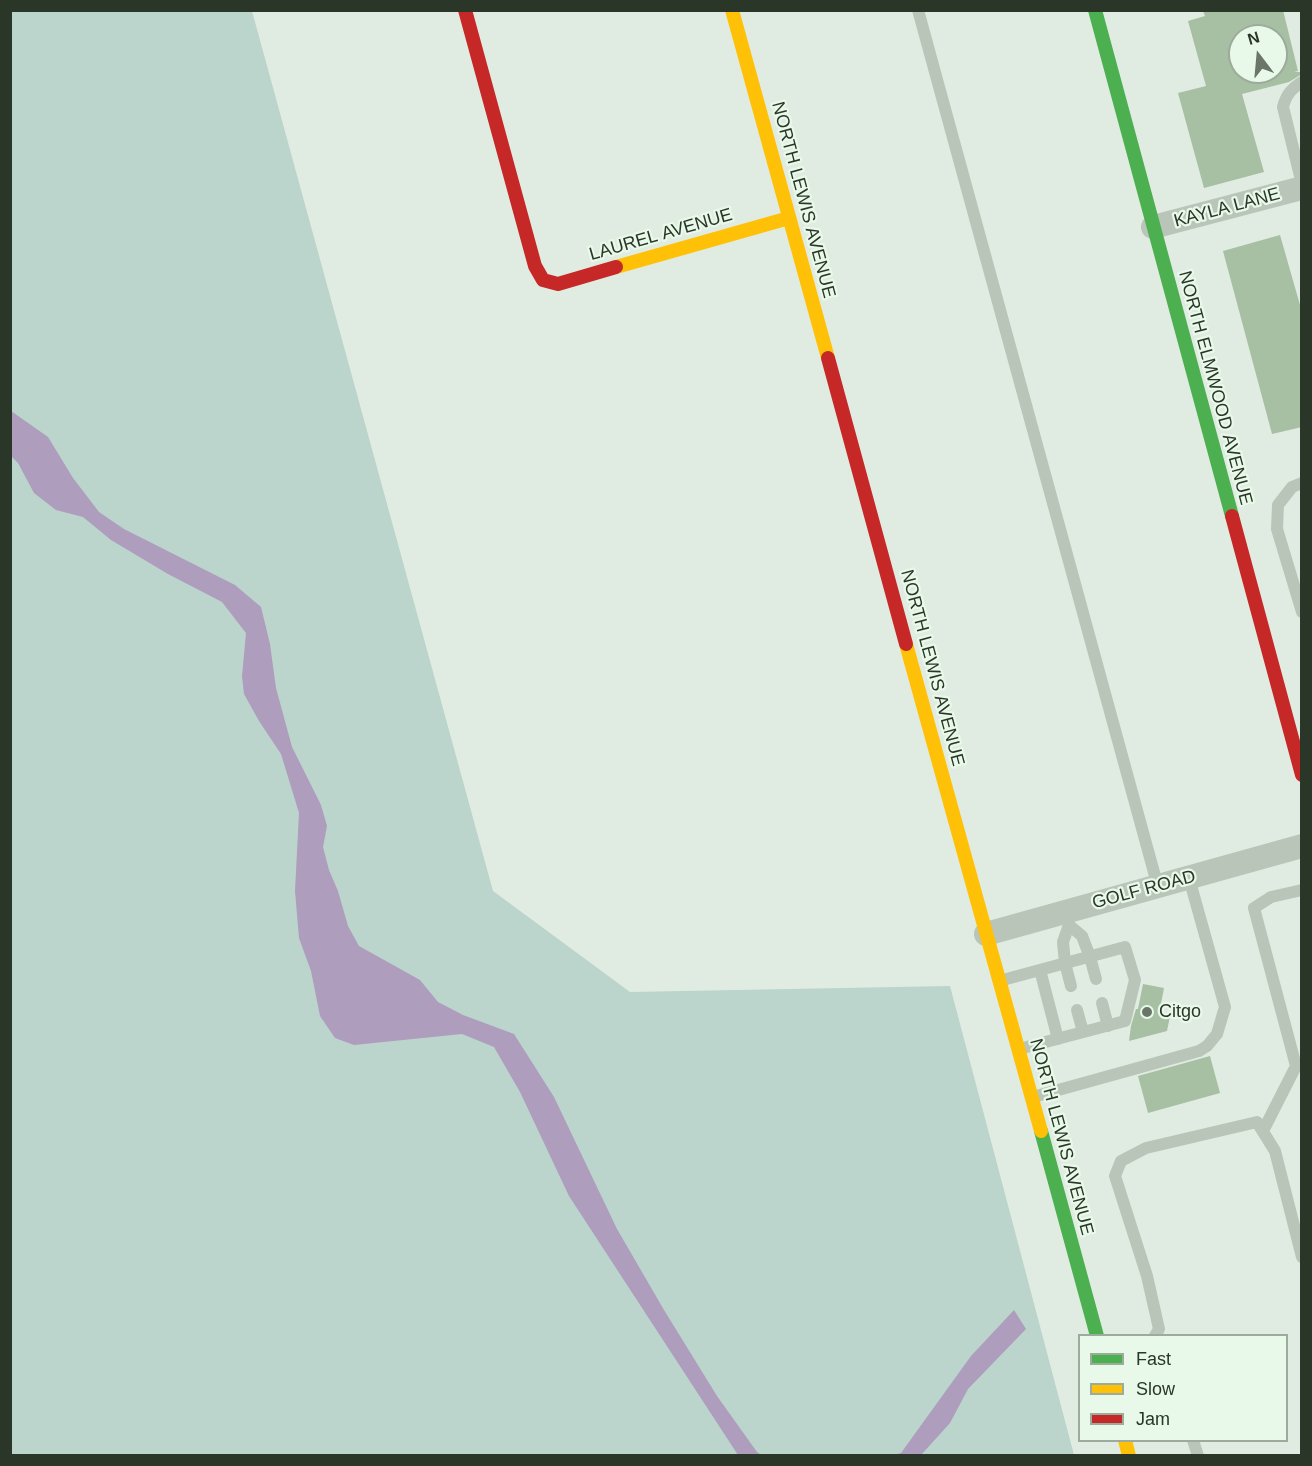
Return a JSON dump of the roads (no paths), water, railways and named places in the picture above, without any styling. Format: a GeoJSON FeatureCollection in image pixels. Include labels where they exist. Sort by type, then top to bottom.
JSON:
{"type":"FeatureCollection","features":[{"type":"Feature","properties":{"kind":"main road","name":"LAUREL AVENUE"},"geometry":{"type":"LineString","coordinates":[[465,10],[535,266],[543,280],[558,284],[789,218]]}},
{"type":"Feature","properties":{"kind":"main road","name":"NORTH LEWIS AVENUE"},"geometry":{"type":"LineString","coordinates":[[732,10],[1097,1334]]}},
{"type":"Feature","properties":{"kind":"main road","name":"NORTH ELMWOOD AVENUE"},"geometry":{"type":"LineString","coordinates":[[1095,10],[1302,775]]}},
{"type":"Feature","properties":{"kind":"street","name":"KAYLA LANE"},"geometry":{"type":"LineString","coordinates":[[1153,227],[1302,186]]}},
{"type":"Feature","properties":{"kind":"street","name":"GOLF ROAD"},"geometry":{"type":"LineString","coordinates":[[986,934],[1067,918],[1158,886],[1302,846]]}},
{"type":"Feature","properties":{"kind":"lane"},"geometry":{"type":"LineString","coordinates":[[918,10],[1158,886]]}},
{"type":"Feature","properties":{"kind":"lane"},"geometry":{"type":"LineString","coordinates":[[1302,82],[1286,96],[1283,107],[1302,186]]}},
{"type":"Feature","properties":{"kind":"lane"},"geometry":{"type":"LineString","coordinates":[[1302,483],[1292,487],[1278,505],[1277,530],[1302,612]]}},
{"type":"Feature","properties":{"kind":"lane"},"geometry":{"type":"LineString","coordinates":[[1031,1098],[1199,1050],[1207,1046],[1216,1034],[1225,1007],[1189,878]]}},
{"type":"Feature","properties":{"kind":"lane"},"geometry":{"type":"LineString","coordinates":[[1156,1334],[1159,1329],[1147,1276],[1115,1176],[1121,1161],[1146,1148],[1260,1126],[1299,1066],[1254,908],[1271,897],[1302,890]]}},
{"type":"Feature","properties":{"kind":"lane"},"geometry":{"type":"LineString","coordinates":[[1067,918],[1082,936],[1096,979]]}},
{"type":"Feature","properties":{"kind":"lane"},"geometry":{"type":"LineString","coordinates":[[1067,918],[1063,942],[1071,986]]}},
{"type":"Feature","properties":{"kind":"lane"},"geometry":{"type":"LineString","coordinates":[[999,981],[1125,948],[1135,980],[1125,1021],[1018,1049]]}},
{"type":"Feature","properties":{"kind":"lane"},"geometry":{"type":"LineString","coordinates":[[1040,970],[1058,1039]]}},
{"type":"Feature","properties":{"kind":"lane"},"geometry":{"type":"LineString","coordinates":[[1102,1003],[1108,1026]]}},
{"type":"Feature","properties":{"kind":"lane"},"geometry":{"type":"LineString","coordinates":[[1077,1010],[1083,1032]]}},
{"type":"Feature","properties":{"kind":"lane"},"geometry":{"type":"LineString","coordinates":[[1260,1126],[1275,1151],[1302,1257]]}},
{"type":"Feature","properties":{"kind":"place","name":"Citgo"},"geometry":{"type":"Point","coordinates":[1147,1012]}}]}
